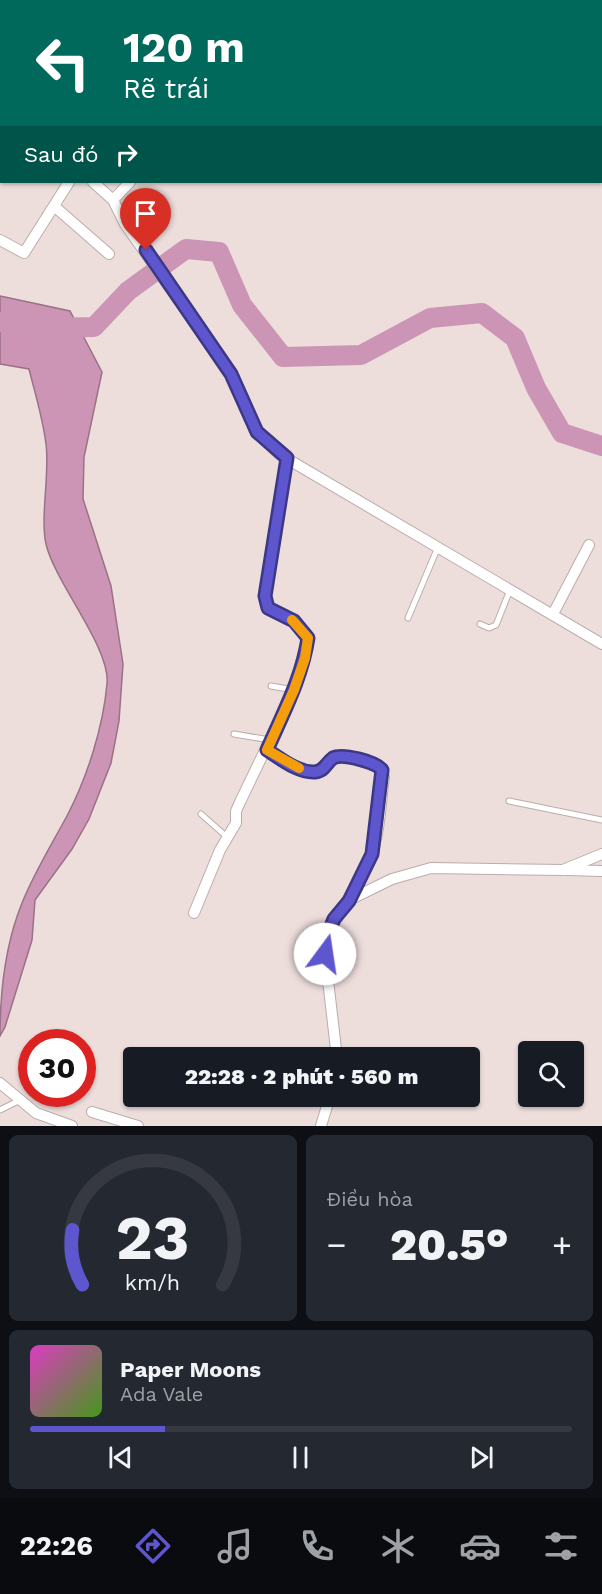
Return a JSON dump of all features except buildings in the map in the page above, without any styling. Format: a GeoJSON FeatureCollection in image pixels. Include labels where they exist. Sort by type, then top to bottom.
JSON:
{"type":"FeatureCollection","features":[{"type":"Feature","properties":{"kind":"street"},"geometry":{"type":"LineString","coordinates":[[0,240],[24,253],[68,183]]}},
{"type":"Feature","properties":{"kind":"street"},"geometry":{"type":"LineString","coordinates":[[94,183],[113,200],[125,224],[146,250],[231,374],[257,432],[287,458],[602,644]]}},
{"type":"Feature","properties":{"kind":"street"},"geometry":{"type":"LineString","coordinates":[[113,200],[129,183]]}},
{"type":"Feature","properties":{"kind":"street"},"geometry":{"type":"LineString","coordinates":[[54,206],[109,254]]}},
{"type":"Feature","properties":{"kind":"street"},"geometry":{"type":"LineString","coordinates":[[194,913],[227,838],[236,823],[236,811],[294,690],[305,658],[308,638],[294,621],[268,608],[265,596],[287,458]]}},
{"type":"Feature","properties":{"kind":"street"},"geometry":{"type":"LineString","coordinates":[[553,614],[589,545]]}},
{"type":"Feature","properties":{"kind":"street"},"geometry":{"type":"LineString","coordinates":[[269,745],[291,765],[309,771],[323,769],[334,758],[339,757],[374,762],[382,770],[372,854],[349,901],[334,919],[326,939],[325,954],[336,1047]]}},
{"type":"Feature","properties":{"kind":"street"},"geometry":{"type":"LineString","coordinates":[[563,870],[602,854]]}},
{"type":"Feature","properties":{"kind":"street"},"geometry":{"type":"LineString","coordinates":[[349,901],[392,879],[431,868],[602,872]]}},
{"type":"Feature","properties":{"kind":"street"},"geometry":{"type":"LineString","coordinates":[[0,1083],[18,1098]]}},
{"type":"Feature","properties":{"kind":"street"},"geometry":{"type":"LineString","coordinates":[[29,1107],[36,1113],[72,1126]]}},
{"type":"Feature","properties":{"kind":"street"},"geometry":{"type":"LineString","coordinates":[[321,1126],[327,1107]]}},
{"type":"Feature","properties":{"kind":"street"},"geometry":{"type":"LineString","coordinates":[[92,1112],[138,1126]]}},
{"type":"Feature","properties":{"kind":"lane"},"geometry":{"type":"LineString","coordinates":[[408,618],[439,546]]}},
{"type":"Feature","properties":{"kind":"lane"},"geometry":{"type":"LineString","coordinates":[[480,624],[489,628],[496,625],[510,589]]}},
{"type":"Feature","properties":{"kind":"lane"},"geometry":{"type":"LineString","coordinates":[[271,686],[294,690]]}},
{"type":"Feature","properties":{"kind":"lane"},"geometry":{"type":"LineString","coordinates":[[234,734],[269,745]]}},
{"type":"Feature","properties":{"kind":"lane"},"geometry":{"type":"LineString","coordinates":[[509,801],[602,820]]}},
{"type":"Feature","properties":{"kind":"lane"},"geometry":{"type":"LineString","coordinates":[[201,814],[227,838]]}},
{"type":"Feature","properties":{"kind":"lane"},"geometry":{"type":"LineString","coordinates":[[0,1110],[18,1101]]}},
{"type":"Feature","properties":{"kind":"shaded area"},"geometry":{"type":"Polygon","coordinates":[[[0,296],[70,311],[102,372],[84,457],[83,499],[111,586],[123,664],[119,721],[111,763],[89,819],[72,849],[35,900],[32,940],[5,1027],[0,1036],[1,1002],[11,935],[32,880],[82,783],[94,750],[107,684],[106,669],[100,652],[51,560],[46,544],[44,521],[47,456],[43,425],[29,369],[0,364],[0,296]]]}},
{"type":"Feature","properties":{"kind":"waterway"},"geometry":{"type":"LineString","coordinates":[[0,322],[39,328],[94,327],[128,291],[186,249],[219,252],[242,305],[283,357],[361,355],[430,318],[482,313],[515,338],[536,388],[562,433],[602,446]]}},
{"type":"Feature","properties":{"kind":"slow traffic"},"geometry":{"type":"LineString","coordinates":[[292,620],[308,638],[305,658],[294,690],[267,750],[299,768]]}},
{"type":"Feature","properties":{"kind":"route"},"geometry":{"type":"LineString","coordinates":[[146,250],[231,374],[257,432],[279,454],[287,458],[265,596],[268,608],[294,621],[308,638],[305,658],[294,690],[267,750],[291,765],[317,772],[334,758],[339,757],[374,762],[379,765],[384,777],[372,854],[349,901],[334,919],[326,939],[325,954]]}}]}
